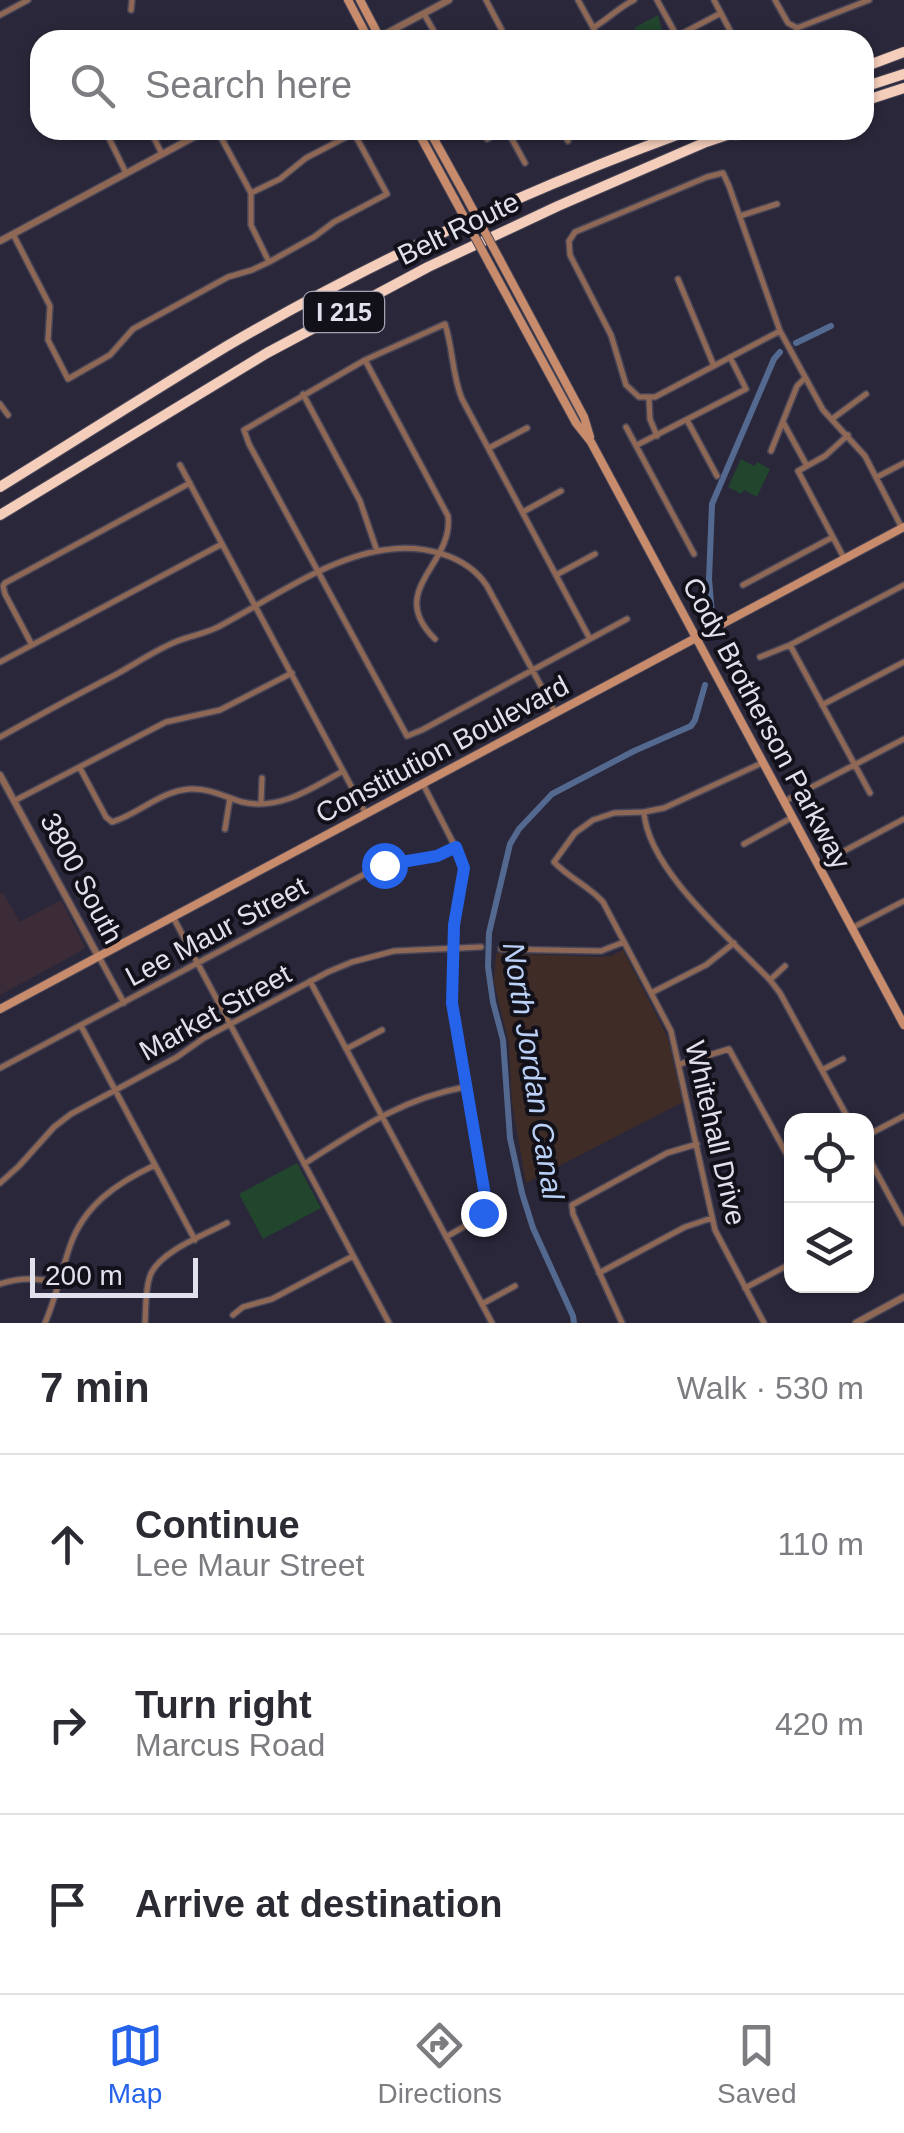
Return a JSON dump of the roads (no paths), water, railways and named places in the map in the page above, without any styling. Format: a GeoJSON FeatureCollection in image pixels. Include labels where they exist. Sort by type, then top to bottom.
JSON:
{"type":"FeatureCollection","features":[{"type":"Feature","properties":{"kind":"highway"},"geometry":{"type":"LineString","coordinates":[[874,63],[904,52]]}},
{"type":"Feature","properties":{"kind":"highway"},"geometry":{"type":"LineString","coordinates":[[874,84],[904,74]]}},
{"type":"Feature","properties":{"kind":"highway"},"geometry":{"type":"LineString","coordinates":[[874,98],[904,88]]}},
{"type":"Feature","properties":{"kind":"highway","name":"Belt Route"},"geometry":{"type":"LineString","coordinates":[[0,487],[229,345],[371,268],[495,209],[663,140]]}},
{"type":"Feature","properties":{"kind":"highway","name":"Belt Route"},"geometry":{"type":"LineString","coordinates":[[0,515],[267,353],[428,267],[712,140]]}},
{"type":"Feature","properties":{"kind":"highway"},"geometry":{"type":"LineString","coordinates":[[706,142],[715,140]]}},
{"type":"Feature","properties":{"kind":"main road"},"geometry":{"type":"LineString","coordinates":[[348,0],[370,30]]}},
{"type":"Feature","properties":{"kind":"main road"},"geometry":{"type":"LineString","coordinates":[[360,0],[372,30]]}},
{"type":"Feature","properties":{"kind":"main road","name":"Cody Brotherson Parkway"},"geometry":{"type":"LineString","coordinates":[[423,140],[500,260],[584,417],[591,442]]}},
{"type":"Feature","properties":{"kind":"main road","name":"Cody Brotherson Parkway"},"geometry":{"type":"LineString","coordinates":[[434,140],[490,264],[576,423],[591,442],[904,1025]]}},
{"type":"Feature","properties":{"kind":"main road","name":"Constitution Boulevard"},"geometry":{"type":"LineString","coordinates":[[0,1009],[903,527]]}},
{"type":"Feature","properties":{"kind":"street"},"geometry":{"type":"LineString","coordinates":[[0,15],[28,0]]}},
{"type":"Feature","properties":{"kind":"street"},"geometry":{"type":"LineString","coordinates":[[132,0],[132,10]]}},
{"type":"Feature","properties":{"kind":"street"},"geometry":{"type":"LineString","coordinates":[[393,30],[449,0]]}},
{"type":"Feature","properties":{"kind":"street"},"geometry":{"type":"LineString","coordinates":[[486,0],[502,30]]}},
{"type":"Feature","properties":{"kind":"street"},"geometry":{"type":"LineString","coordinates":[[578,0],[593,28],[634,0]]}},
{"type":"Feature","properties":{"kind":"street"},"geometry":{"type":"LineString","coordinates":[[657,0],[674,30]]}},
{"type":"Feature","properties":{"kind":"street"},"geometry":{"type":"LineString","coordinates":[[714,0],[730,30]]}},
{"type":"Feature","properties":{"kind":"street"},"geometry":{"type":"LineString","coordinates":[[775,0],[794,28],[869,0]]}},
{"type":"Feature","properties":{"kind":"street"},"geometry":{"type":"LineString","coordinates":[[692,30],[721,13]]}},
{"type":"Feature","properties":{"kind":"street"},"geometry":{"type":"LineString","coordinates":[[424,14],[433,30]]}},
{"type":"Feature","properties":{"kind":"street"},"geometry":{"type":"LineString","coordinates":[[109,140],[126,173]]}},
{"type":"Feature","properties":{"kind":"street"},"geometry":{"type":"LineString","coordinates":[[155,140],[162,154]]}},
{"type":"Feature","properties":{"kind":"street"},"geometry":{"type":"LineString","coordinates":[[0,241],[188,140]]}},
{"type":"Feature","properties":{"kind":"street"},"geometry":{"type":"LineString","coordinates":[[222,140],[251,193],[251,225],[269,262]]}},
{"type":"Feature","properties":{"kind":"street"},"geometry":{"type":"LineString","coordinates":[[251,193],[341,140]]}},
{"type":"Feature","properties":{"kind":"street"},"geometry":{"type":"LineString","coordinates":[[13,234],[50,306],[48,340],[68,379],[110,355],[133,329],[228,278],[269,262],[387,194],[358,140]]}},
{"type":"Feature","properties":{"kind":"street"},"geometry":{"type":"LineString","coordinates":[[512,140],[525,163]]}},
{"type":"Feature","properties":{"kind":"street"},"geometry":{"type":"LineString","coordinates":[[780,332],[655,397],[635,395],[626,386],[612,335],[570,255],[572,236],[629,208],[723,173],[780,332],[817,400],[865,456],[903,527]]}},
{"type":"Feature","properties":{"kind":"street"},"geometry":{"type":"LineString","coordinates":[[740,216],[776,204]]}},
{"type":"Feature","properties":{"kind":"street"},"geometry":{"type":"LineString","coordinates":[[678,279],[714,366]]}},
{"type":"Feature","properties":{"kind":"street"},"geometry":{"type":"LineString","coordinates":[[590,639],[457,386],[445,324],[364,360],[244,430],[406,736],[532,671],[627,619]]}},
{"type":"Feature","properties":{"kind":"street"},"geometry":{"type":"LineString","coordinates":[[637,445],[746,389],[730,358]]}},
{"type":"Feature","properties":{"kind":"street"},"geometry":{"type":"LineString","coordinates":[[364,360],[448,516],[448,534],[415,600],[420,619],[435,639]]}},
{"type":"Feature","properties":{"kind":"street"},"geometry":{"type":"LineString","coordinates":[[771,451],[797,386],[804,378]]}},
{"type":"Feature","properties":{"kind":"street"},"geometry":{"type":"LineString","coordinates":[[303,394],[360,500],[377,551]]}},
{"type":"Feature","properties":{"kind":"street"},"geometry":{"type":"LineString","coordinates":[[832,420],[866,394]]}},
{"type":"Feature","properties":{"kind":"street"},"geometry":{"type":"LineString","coordinates":[[648,398],[657,436]]}},
{"type":"Feature","properties":{"kind":"street"},"geometry":{"type":"LineString","coordinates":[[0,404],[8,416]]}},
{"type":"Feature","properties":{"kind":"street"},"geometry":{"type":"LineString","coordinates":[[687,420],[716,476]]}},
{"type":"Feature","properties":{"kind":"street"},"geometry":{"type":"LineString","coordinates":[[783,422],[807,466]]}},
{"type":"Feature","properties":{"kind":"street"},"geometry":{"type":"LineString","coordinates":[[626,427],[694,554]]}},
{"type":"Feature","properties":{"kind":"street"},"geometry":{"type":"LineString","coordinates":[[489,448],[527,428]]}},
{"type":"Feature","properties":{"kind":"street"},"geometry":{"type":"LineString","coordinates":[[844,558],[798,471],[831,452],[848,435]]}},
{"type":"Feature","properties":{"kind":"street"},"geometry":{"type":"LineString","coordinates":[[877,477],[904,462]]}},
{"type":"Feature","properties":{"kind":"street"},"geometry":{"type":"LineString","coordinates":[[180,464],[366,814]]}},
{"type":"Feature","properties":{"kind":"street"},"geometry":{"type":"LineString","coordinates":[[32,645],[3,586],[8,580],[190,482]]}},
{"type":"Feature","properties":{"kind":"street"},"geometry":{"type":"LineString","coordinates":[[523,512],[561,492]]}},
{"type":"Feature","properties":{"kind":"street"},"geometry":{"type":"LineString","coordinates":[[743,584],[832,536]]}},
{"type":"Feature","properties":{"kind":"street"},"geometry":{"type":"LineString","coordinates":[[0,662],[222,544]]}},
{"type":"Feature","properties":{"kind":"street"},"geometry":{"type":"LineString","coordinates":[[0,736],[174,643],[212,630],[346,560],[408,548],[464,562],[482,578],[556,714]]}},
{"type":"Feature","properties":{"kind":"street"},"geometry":{"type":"LineString","coordinates":[[556,575],[595,554]]}},
{"type":"Feature","properties":{"kind":"street"},"geometry":{"type":"LineString","coordinates":[[760,656],[790,645],[904,584]]}},
{"type":"Feature","properties":{"kind":"street"},"geometry":{"type":"LineString","coordinates":[[790,645],[870,794]]}},
{"type":"Feature","properties":{"kind":"street"},"geometry":{"type":"LineString","coordinates":[[822,706],[904,662]]}},
{"type":"Feature","properties":{"kind":"street"},"geometry":{"type":"LineString","coordinates":[[14,801],[166,722],[220,710],[292,673]]}},
{"type":"Feature","properties":{"kind":"street"},"geometry":{"type":"LineString","coordinates":[[785,802],[904,740]]}},
{"type":"Feature","properties":{"kind":"street"},"geometry":{"type":"LineString","coordinates":[[764,762],[672,805],[644,812],[647,831],[675,880],[770,980],[845,1113]]}},
{"type":"Feature","properties":{"kind":"street"},"geometry":{"type":"LineString","coordinates":[[80,768],[112,822],[182,790],[206,790],[261,804],[287,800],[344,771]]}},
{"type":"Feature","properties":{"kind":"street","name":"3800 South"},"geometry":{"type":"LineString","coordinates":[[0,775],[124,1002]]}},
{"type":"Feature","properties":{"kind":"street"},"geometry":{"type":"LineString","coordinates":[[261,804],[262,778]]}},
{"type":"Feature","properties":{"kind":"street"},"geometry":{"type":"LineString","coordinates":[[423,784],[464,868],[454,925],[453,1015],[486,1207],[477,1220],[446,1236]]}},
{"type":"Feature","properties":{"kind":"street"},"geometry":{"type":"LineString","coordinates":[[225,829],[230,798]]}},
{"type":"Feature","properties":{"kind":"street","name":"Whitehall Drive"},"geometry":{"type":"LineString","coordinates":[[644,812],[614,813],[593,820],[575,833],[554,862],[599,897],[672,1032],[717,1234],[764,1323]]}},
{"type":"Feature","properties":{"kind":"street"},"geometry":{"type":"LineString","coordinates":[[744,844],[793,817]]}},
{"type":"Feature","properties":{"kind":"street"},"geometry":{"type":"LineString","coordinates":[[818,865],[904,820]]}},
{"type":"Feature","properties":{"kind":"street","name":"Lee Maur Street"},"geometry":{"type":"LineString","coordinates":[[0,1068],[378,867],[437,856],[456,847]]}},
{"type":"Feature","properties":{"kind":"street"},"geometry":{"type":"LineString","coordinates":[[852,928],[904,901]]}},
{"type":"Feature","properties":{"kind":"street"},"geometry":{"type":"LineString","coordinates":[[173,917],[389,1323]]}},
{"type":"Feature","properties":{"kind":"street"},"geometry":{"type":"LineString","coordinates":[[501,949],[601,951],[624,942]]}},
{"type":"Feature","properties":{"kind":"street"},"geometry":{"type":"LineString","coordinates":[[651,993],[706,964],[734,942]]}},
{"type":"Feature","properties":{"kind":"street","name":"Market Street"},"geometry":{"type":"LineString","coordinates":[[0,1183],[54,1127],[81,1108],[310,981],[378,954],[410,948],[481,947]]}},
{"type":"Feature","properties":{"kind":"street"},"geometry":{"type":"LineString","coordinates":[[770,980],[785,966]]}},
{"type":"Feature","properties":{"kind":"street"},"geometry":{"type":"LineString","coordinates":[[310,981],[492,1323]]}},
{"type":"Feature","properties":{"kind":"street"},"geometry":{"type":"LineString","coordinates":[[81,1026],[195,1240]]}},
{"type":"Feature","properties":{"kind":"street"},"geometry":{"type":"LineString","coordinates":[[346,1049],[382,1030]]}},
{"type":"Feature","properties":{"kind":"street"},"geometry":{"type":"LineString","coordinates":[[680,1064],[729,1049],[784,1149]]}},
{"type":"Feature","properties":{"kind":"street"},"geometry":{"type":"LineString","coordinates":[[822,1070],[843,1058]]}},
{"type":"Feature","properties":{"kind":"street"},"geometry":{"type":"LineString","coordinates":[[304,1164],[382,1116],[420,1098],[465,1086]]}},
{"type":"Feature","properties":{"kind":"street"},"geometry":{"type":"LineString","coordinates":[[874,1132],[904,1116]]}},
{"type":"Feature","properties":{"kind":"street"},"geometry":{"type":"LineString","coordinates":[[622,1323],[572,1205],[663,1155],[697,1144]]}},
{"type":"Feature","properties":{"kind":"street"},"geometry":{"type":"LineString","coordinates":[[45,1323],[74,1236],[94,1205],[124,1181],[155,1165]]}},
{"type":"Feature","properties":{"kind":"street"},"geometry":{"type":"LineString","coordinates":[[874,1166],[901,1208],[904,1223]]}},
{"type":"Feature","properties":{"kind":"street"},"geometry":{"type":"LineString","coordinates":[[598,1274],[685,1227],[712,1218]]}},
{"type":"Feature","properties":{"kind":"street"},"geometry":{"type":"LineString","coordinates":[[145,1323],[148,1281],[154,1266],[227,1223]]}},
{"type":"Feature","properties":{"kind":"street"},"geometry":{"type":"LineString","coordinates":[[234,1315],[243,1307],[272,1298],[353,1256]]}},
{"type":"Feature","properties":{"kind":"street"},"geometry":{"type":"LineString","coordinates":[[746,1288],[784,1267]]}},
{"type":"Feature","properties":{"kind":"street"},"geometry":{"type":"LineString","coordinates":[[0,1284],[35,1278],[59,1283]]}},
{"type":"Feature","properties":{"kind":"street"},"geometry":{"type":"LineString","coordinates":[[482,1304],[515,1286]]}},
{"type":"Feature","properties":{"kind":"street"},"geometry":{"type":"LineString","coordinates":[[856,1323],[904,1297]]}},
{"type":"Feature","properties":{"kind":"waterway","name":"North Jordan Canal"},"geometry":{"type":"LineString","coordinates":[[796,343],[831,326]]}},
{"type":"Feature","properties":{"kind":"waterway","name":"North Jordan Canal"},"geometry":{"type":"LineString","coordinates":[[712,615],[712,504],[780,352]]}},
{"type":"Feature","properties":{"kind":"waterway","name":"North Jordan Canal"},"geometry":{"type":"LineString","coordinates":[[574,1323],[533,1228],[510,1138],[503,1040],[488,967],[489,933],[510,844],[519,829],[552,794],[691,726],[705,685]]}}]}
